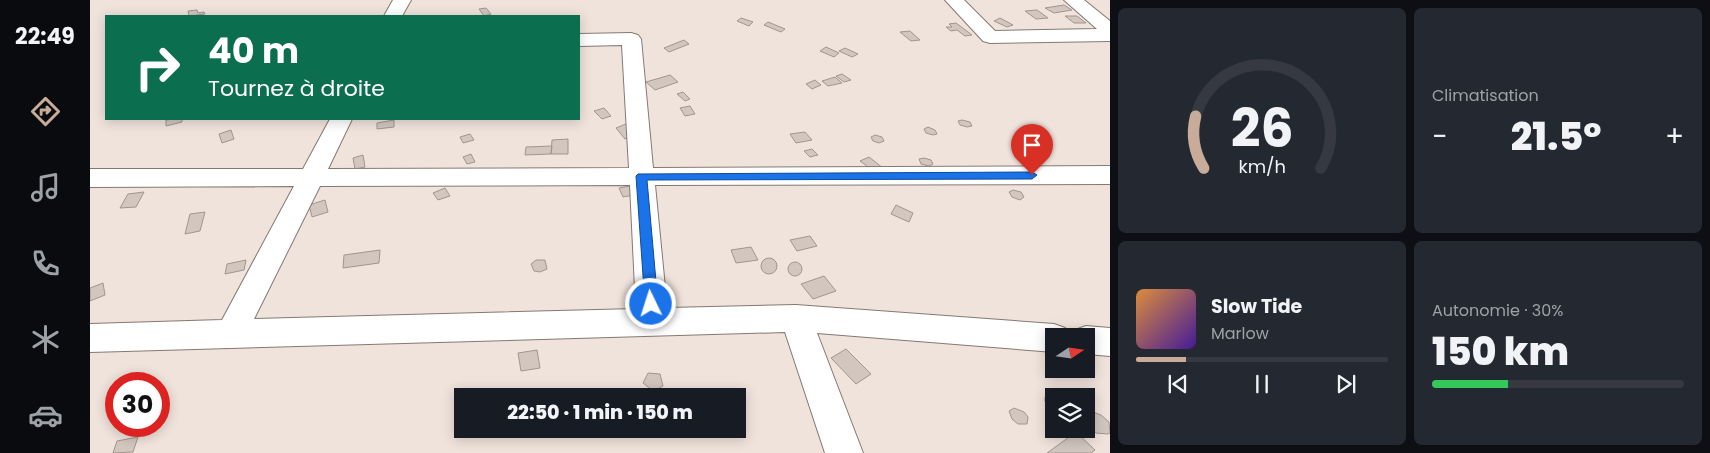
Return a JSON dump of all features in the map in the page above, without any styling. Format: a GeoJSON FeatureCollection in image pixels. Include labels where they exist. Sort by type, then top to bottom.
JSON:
{"type":"FeatureCollection","features":[{"type":"Feature","properties":{"kind":"street"},"geometry":{"type":"LineString","coordinates":[[394,15],[402,0]]}},
{"type":"Feature","properties":{"kind":"street"},"geometry":{"type":"LineString","coordinates":[[954,0],[990,37],[1110,33]]}},
{"type":"Feature","properties":{"kind":"street"},"geometry":{"type":"LineString","coordinates":[[1072,0],[1110,33]]}},
{"type":"Feature","properties":{"kind":"street"},"geometry":{"type":"LineString","coordinates":[[580,40],[631,39],[653,322]]}},
{"type":"Feature","properties":{"kind":"street"},"geometry":{"type":"LineString","coordinates":[[231,334],[340,120]]}},
{"type":"Feature","properties":{"kind":"street"},"geometry":{"type":"LineString","coordinates":[[90,178],[1110,175]]}},
{"type":"Feature","properties":{"kind":"street"},"geometry":{"type":"LineString","coordinates":[[796,318],[844,453]]}},
{"type":"Feature","properties":{"kind":"street"},"geometry":{"type":"LineString","coordinates":[[90,338],[796,318],[1045,337]]}},
{"type":"Feature","properties":{"kind":"street"},"geometry":{"type":"LineString","coordinates":[[1095,341],[1110,342]]}},
{"type":"Feature","properties":{"kind":"building"},"geometry":{"type":"Polygon","coordinates":[[[1064,5],[1072,10],[1054,13],[1045,8],[1064,5]]]}},
{"type":"Feature","properties":{"kind":"building"},"geometry":{"type":"Polygon","coordinates":[[[486,8],[491,14],[483,15],[479,9],[486,8]]]}},
{"type":"Feature","properties":{"kind":"building"},"geometry":{"type":"Polygon","coordinates":[[[197,10],[198,13],[204,12],[205,14],[189,15],[188,11],[197,10]]]}},
{"type":"Feature","properties":{"kind":"building"},"geometry":{"type":"Polygon","coordinates":[[[1037,10],[1048,18],[1036,19],[1025,11],[1037,10]]]}},
{"type":"Feature","properties":{"kind":"building"},"geometry":{"type":"Polygon","coordinates":[[[1065,16],[1077,16],[1086,23],[1074,23],[1065,16]]]}},
{"type":"Feature","properties":{"kind":"building"},"geometry":{"type":"Polygon","coordinates":[[[741,18],[753,22],[749,26],[737,21],[741,18]]]}},
{"type":"Feature","properties":{"kind":"building"},"geometry":{"type":"Polygon","coordinates":[[[1000,18],[1013,25],[1007,27],[994,21],[1000,18]]]}},
{"type":"Feature","properties":{"kind":"building"},"geometry":{"type":"Polygon","coordinates":[[[768,22],[785,29],[781,32],[764,25],[768,22]]]}},
{"type":"Feature","properties":{"kind":"building"},"geometry":{"type":"Polygon","coordinates":[[[956,23],[972,35],[965,36],[957,30],[951,31],[946,27],[952,27],[949,24],[956,23]]]}},
{"type":"Feature","properties":{"kind":"building"},"geometry":{"type":"Polygon","coordinates":[[[910,31],[920,40],[911,41],[900,32],[910,31]]]}},
{"type":"Feature","properties":{"kind":"building"},"geometry":{"type":"Polygon","coordinates":[[[684,40],[689,44],[669,52],[664,48],[684,40]]]}},
{"type":"Feature","properties":{"kind":"building"},"geometry":{"type":"Polygon","coordinates":[[[826,47],[839,53],[834,57],[820,51],[826,47]]]}},
{"type":"Feature","properties":{"kind":"building"},"geometry":{"type":"Polygon","coordinates":[[[845,48],[858,54],[852,57],[839,51],[845,48]]]}},
{"type":"Feature","properties":{"kind":"building"},"geometry":{"type":"Polygon","coordinates":[[[842,74],[851,80],[844,82],[836,76],[842,74]]]}},
{"type":"Feature","properties":{"kind":"building"},"geometry":{"type":"Polygon","coordinates":[[[670,75],[678,82],[655,90],[646,82],[670,75]]]}},
{"type":"Feature","properties":{"kind":"building"},"geometry":{"type":"Polygon","coordinates":[[[835,77],[842,83],[828,86],[822,81],[835,77]]]}},
{"type":"Feature","properties":{"kind":"building"},"geometry":{"type":"Polygon","coordinates":[[[815,80],[821,85],[812,89],[806,84],[815,80]]]}},
{"type":"Feature","properties":{"kind":"building"},"geometry":{"type":"Polygon","coordinates":[[[683,92],[690,99],[685,101],[677,94],[683,92]]]}},
{"type":"Feature","properties":{"kind":"building"},"geometry":{"type":"Polygon","coordinates":[[[690,106],[695,114],[685,116],[680,108],[690,106]]]}},
{"type":"Feature","properties":{"kind":"building"},"geometry":{"type":"Polygon","coordinates":[[[604,108],[611,116],[602,119],[594,111],[604,108]]]}},
{"type":"Feature","properties":{"kind":"building"},"geometry":{"type":"Polygon","coordinates":[[[166,120],[182,120],[182,122],[166,126],[166,120]]]}},
{"type":"Feature","properties":{"kind":"building"},"geometry":{"type":"Polygon","coordinates":[[[394,120],[394,127],[377,129],[377,123],[394,120]]]}},
{"type":"Feature","properties":{"kind":"building"},"geometry":{"type":"Polygon","coordinates":[[[958,121],[970,122],[972,126],[960,125],[958,121]]]}},
{"type":"Feature","properties":{"kind":"building"},"geometry":{"type":"Polygon","coordinates":[[[626,124],[636,135],[625,139],[616,128],[626,124]]]}},
{"type":"Feature","properties":{"kind":"building"},"geometry":{"type":"Polygon","coordinates":[[[928,127],[935,130],[937,134],[926,133],[924,129],[928,127]]]}},
{"type":"Feature","properties":{"kind":"building"},"geometry":{"type":"Polygon","coordinates":[[[231,130],[234,139],[222,143],[219,134],[231,130]]]}},
{"type":"Feature","properties":{"kind":"building"},"geometry":{"type":"Polygon","coordinates":[[[805,132],[812,140],[796,143],[790,134],[805,132]]]}},
{"type":"Feature","properties":{"kind":"building"},"geometry":{"type":"Polygon","coordinates":[[[470,134],[474,140],[463,143],[460,137],[470,134]]]}},
{"type":"Feature","properties":{"kind":"building"},"geometry":{"type":"Polygon","coordinates":[[[875,135],[882,137],[884,141],[879,143],[873,141],[871,137],[875,135]]]}},
{"type":"Feature","properties":{"kind":"building"},"geometry":{"type":"Polygon","coordinates":[[[568,139],[568,154],[551,154],[552,140],[568,139]]]}},
{"type":"Feature","properties":{"kind":"building"},"geometry":{"type":"Polygon","coordinates":[[[552,146],[551,154],[525,155],[526,147],[552,146]]]}},
{"type":"Feature","properties":{"kind":"building"},"geometry":{"type":"Polygon","coordinates":[[[812,149],[818,155],[810,157],[804,151],[812,149]]]}},
{"type":"Feature","properties":{"kind":"building"},"geometry":{"type":"Polygon","coordinates":[[[471,154],[475,162],[467,164],[463,157],[471,154]]]}},
{"type":"Feature","properties":{"kind":"building"},"geometry":{"type":"Polygon","coordinates":[[[363,155],[365,167],[355,169],[353,158],[363,155]]]}},
{"type":"Feature","properties":{"kind":"building"},"geometry":{"type":"Polygon","coordinates":[[[869,157],[883,168],[875,172],[860,161],[869,157]]]}},
{"type":"Feature","properties":{"kind":"building"},"geometry":{"type":"Polygon","coordinates":[[[919,159],[931,160],[933,164],[929,166],[921,164],[919,159]]]}},
{"type":"Feature","properties":{"kind":"building"},"geometry":{"type":"Polygon","coordinates":[[[630,186],[634,195],[623,197],[619,188],[630,186]]]}},
{"type":"Feature","properties":{"kind":"building"},"geometry":{"type":"Polygon","coordinates":[[[445,188],[450,196],[438,200],[433,193],[445,188]]]}},
{"type":"Feature","properties":{"kind":"building"},"geometry":{"type":"Polygon","coordinates":[[[1013,190],[1021,192],[1024,197],[1020,200],[1012,197],[1009,192],[1013,190]]]}},
{"type":"Feature","properties":{"kind":"building"},"geometry":{"type":"Polygon","coordinates":[[[144,192],[136,207],[120,208],[128,194],[144,192]]]}},
{"type":"Feature","properties":{"kind":"building"},"geometry":{"type":"Polygon","coordinates":[[[325,200],[328,212],[312,217],[309,205],[325,200]]]}},
{"type":"Feature","properties":{"kind":"building"},"geometry":{"type":"Polygon","coordinates":[[[896,205],[913,213],[909,222],[891,214],[896,205]]]}},
{"type":"Feature","properties":{"kind":"building"},"geometry":{"type":"Polygon","coordinates":[[[205,212],[200,231],[185,234],[190,214],[205,212]]]}},
{"type":"Feature","properties":{"kind":"building"},"geometry":{"type":"Polygon","coordinates":[[[810,236],[817,246],[797,251],[790,240],[810,236]]]}},
{"type":"Feature","properties":{"kind":"building"},"geometry":{"type":"Polygon","coordinates":[[[751,247],[758,260],[736,263],[731,250],[751,247]]]}},
{"type":"Feature","properties":{"kind":"building"},"geometry":{"type":"Polygon","coordinates":[[[380,250],[379,263],[343,268],[344,255],[380,250]]]}},
{"type":"Feature","properties":{"kind":"building"},"geometry":{"type":"Polygon","coordinates":[[[766,258],[772,258],[777,263],[775,272],[766,274],[761,269],[761,263],[766,258]]]}},
{"type":"Feature","properties":{"kind":"building"},"geometry":{"type":"Polygon","coordinates":[[[246,260],[244,270],[225,274],[227,264],[246,260]]]}},
{"type":"Feature","properties":{"kind":"building"},"geometry":{"type":"Polygon","coordinates":[[[536,260],[545,260],[547,269],[540,272],[534,271],[531,264],[536,260]]]}},
{"type":"Feature","properties":{"kind":"building"},"geometry":{"type":"Polygon","coordinates":[[[795,262],[800,264],[802,269],[800,274],[795,276],[790,274],[788,269],[790,264],[795,262]]]}},
{"type":"Feature","properties":{"kind":"building"},"geometry":{"type":"Polygon","coordinates":[[[824,276],[836,291],[813,299],[801,284],[824,276]]]}},
{"type":"Feature","properties":{"kind":"building"},"geometry":{"type":"Polygon","coordinates":[[[103,283],[105,295],[90,301],[90,288],[103,283]]]}},
{"type":"Feature","properties":{"kind":"building"},"geometry":{"type":"Polygon","coordinates":[[[846,349],[871,374],[856,384],[831,358],[846,349]]]}},
{"type":"Feature","properties":{"kind":"building"},"geometry":{"type":"Polygon","coordinates":[[[537,350],[540,368],[521,371],[518,353],[537,350]]]}},
{"type":"Feature","properties":{"kind":"building"},"geometry":{"type":"Polygon","coordinates":[[[648,373],[660,374],[663,386],[649,388],[643,383],[648,373]]]}},
{"type":"Feature","properties":{"kind":"building"},"geometry":{"type":"Polygon","coordinates":[[[1014,408],[1024,412],[1028,417],[1027,424],[1018,424],[1012,419],[1009,411],[1014,408]]]}},
{"type":"Feature","properties":{"kind":"building"},"geometry":{"type":"Polygon","coordinates":[[[1095,413],[1109,422],[1110,433],[1096,433],[1095,413]]]}},
{"type":"Feature","properties":{"kind":"building"},"geometry":{"type":"Polygon","coordinates":[[[138,437],[133,452],[113,453],[117,441],[138,437]]]}},
{"type":"Feature","properties":{"kind":"building"},"geometry":{"type":"Polygon","coordinates":[[[1068,438],[1082,438],[1095,450],[1091,453],[1047,453],[1068,438]]]}},
{"type":"Feature","properties":{"kind":"route"},"geometry":{"type":"LineString","coordinates":[[651,304],[641,176],[1032,175]]}}]}
